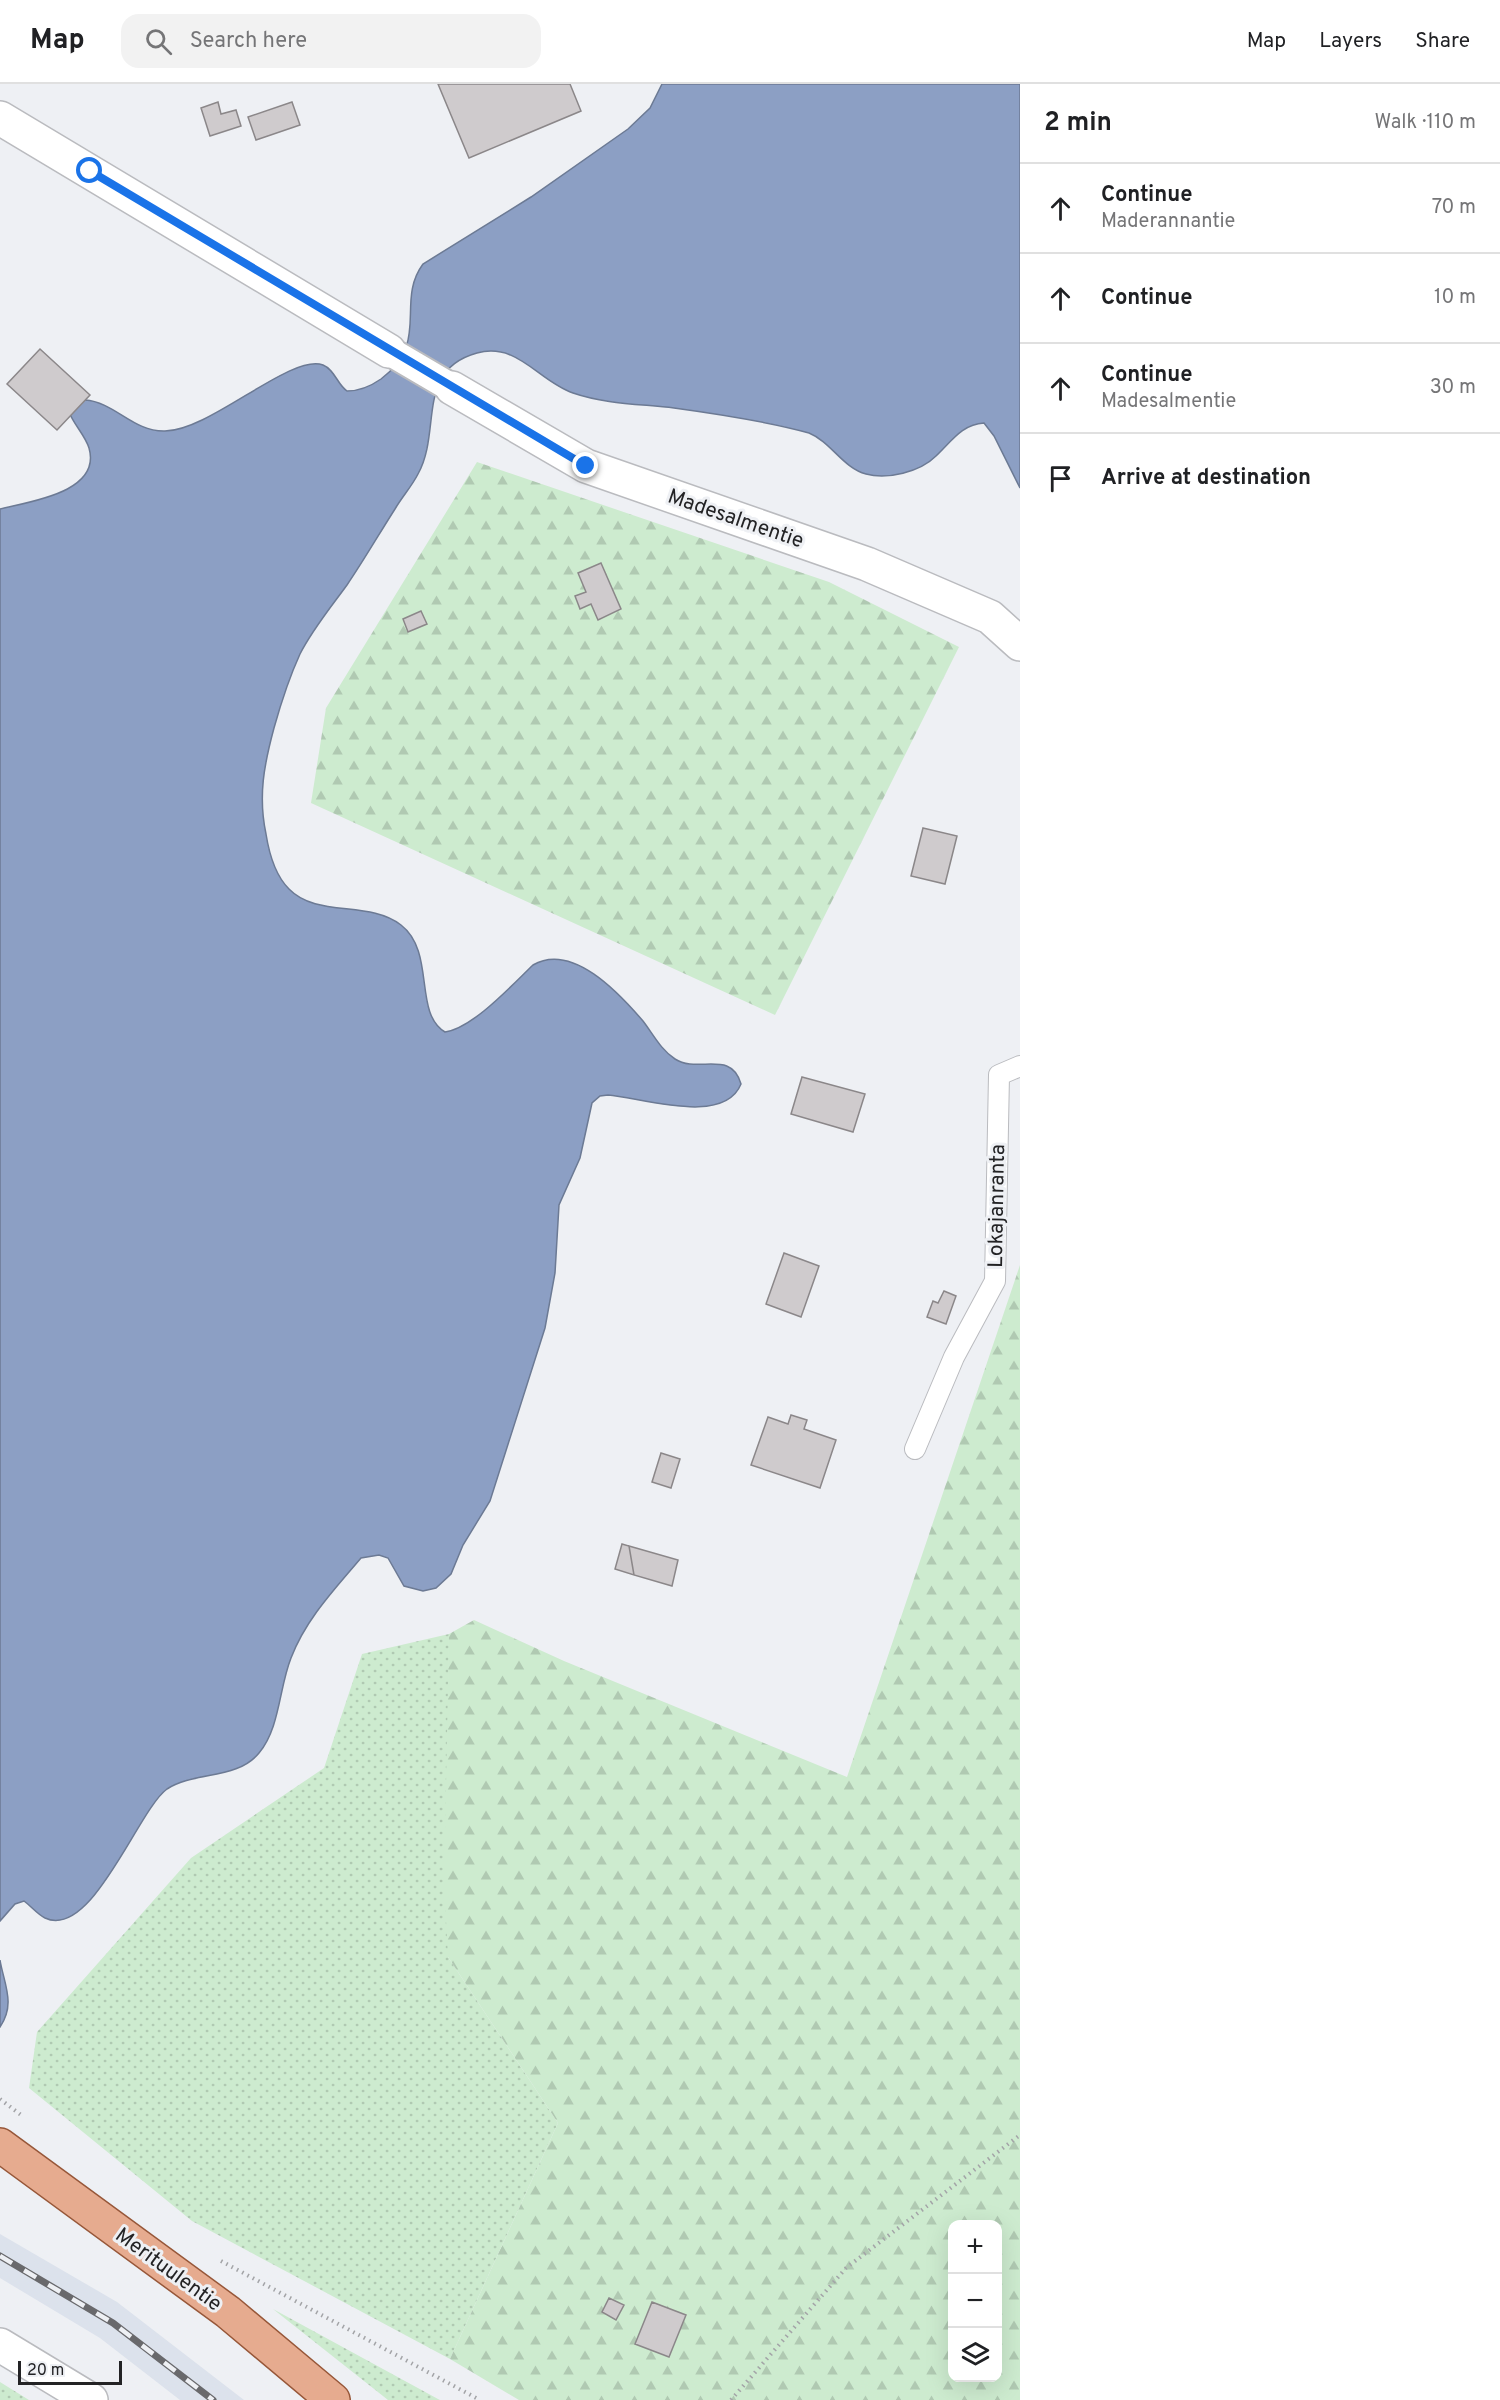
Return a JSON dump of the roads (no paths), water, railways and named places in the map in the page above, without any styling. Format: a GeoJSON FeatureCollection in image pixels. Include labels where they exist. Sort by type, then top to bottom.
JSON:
{"type":"FeatureCollection","features":[{"type":"Feature","properties":{"kind":"main road","name":"Merituulentie"},"geometry":{"type":"LineString","coordinates":[[0,2145],[228,2312],[333,2400]]}},
{"type":"Feature","properties":{"kind":"street"},"geometry":{"type":"LineString","coordinates":[[0,118],[452,388]]}},
{"type":"Feature","properties":{"kind":"street","name":"Madesalmentie"},"geometry":{"type":"LineString","coordinates":[[452,388],[586,466],[867,564],[990,617],[1020,644]]}},
{"type":"Feature","properties":{"kind":"street"},"geometry":{"type":"LineString","coordinates":[[0,2346],[91,2400]]}},
{"type":"Feature","properties":{"kind":"lane","name":"Lokajanranta"},"geometry":{"type":"LineString","coordinates":[[915,1449],[954,1357],[995,1281],[999,1075],[1020,1066]]}},
{"type":"Feature","properties":{"kind":"water"},"geometry":{"type":"Polygon","coordinates":[[[662,84],[1020,84],[1020,488],[994,436],[984,423],[963,430],[929,462],[921,466],[903,473],[874,476],[850,466],[824,442],[809,433],[725,415],[585,397],[561,387],[527,364],[504,353],[491,351],[477,353],[458,361],[445,373],[437,387],[429,439],[418,474],[353,576],[310,636],[292,672],[270,742],[263,781],[262,807],[273,863],[284,883],[301,898],[328,907],[374,913],[388,917],[401,925],[412,937],[418,950],[430,1011],[435,1023],[445,1032],[468,1023],[480,1014],[533,965],[548,960],[563,960],[579,965],[608,985],[675,1059],[684,1063],[730,1067],[741,1084],[732,1097],[718,1104],[701,1107],[661,1104],[608,1095],[600,1096],[592,1103],[580,1158],[559,1205],[555,1273],[545,1328],[490,1501],[463,1545],[451,1574],[436,1588],[423,1591],[404,1586],[388,1558],[379,1555],[361,1558],[304,1630],[287,1670],[271,1732],[259,1753],[250,1762],[228,1772],[178,1783],[167,1789],[155,1801],[113,1870],[80,1910],[63,1920],[45,1918],[24,1901],[15,1904],[0,1921],[0,509],[60,493],[84,476],[90,463],[89,448],[69,412],[85,400],[106,406],[143,427],[165,431],[183,428],[204,419],[291,370],[309,364],[327,367],[347,391],[361,389],[377,382],[396,365],[405,351],[409,336],[415,278],[423,264],[531,197],[628,129],[650,108],[662,84]]]}},
{"type":"Feature","properties":{"kind":"water"},"geometry":{"type":"Polygon","coordinates":[[[0,1960],[8,2002],[5,2019],[0,2027],[0,1960]]]}},
{"type":"Feature","properties":{"kind":"railway"},"geometry":{"type":"LineString","coordinates":[[0,2256],[113,2323],[213,2400]]}}]}
